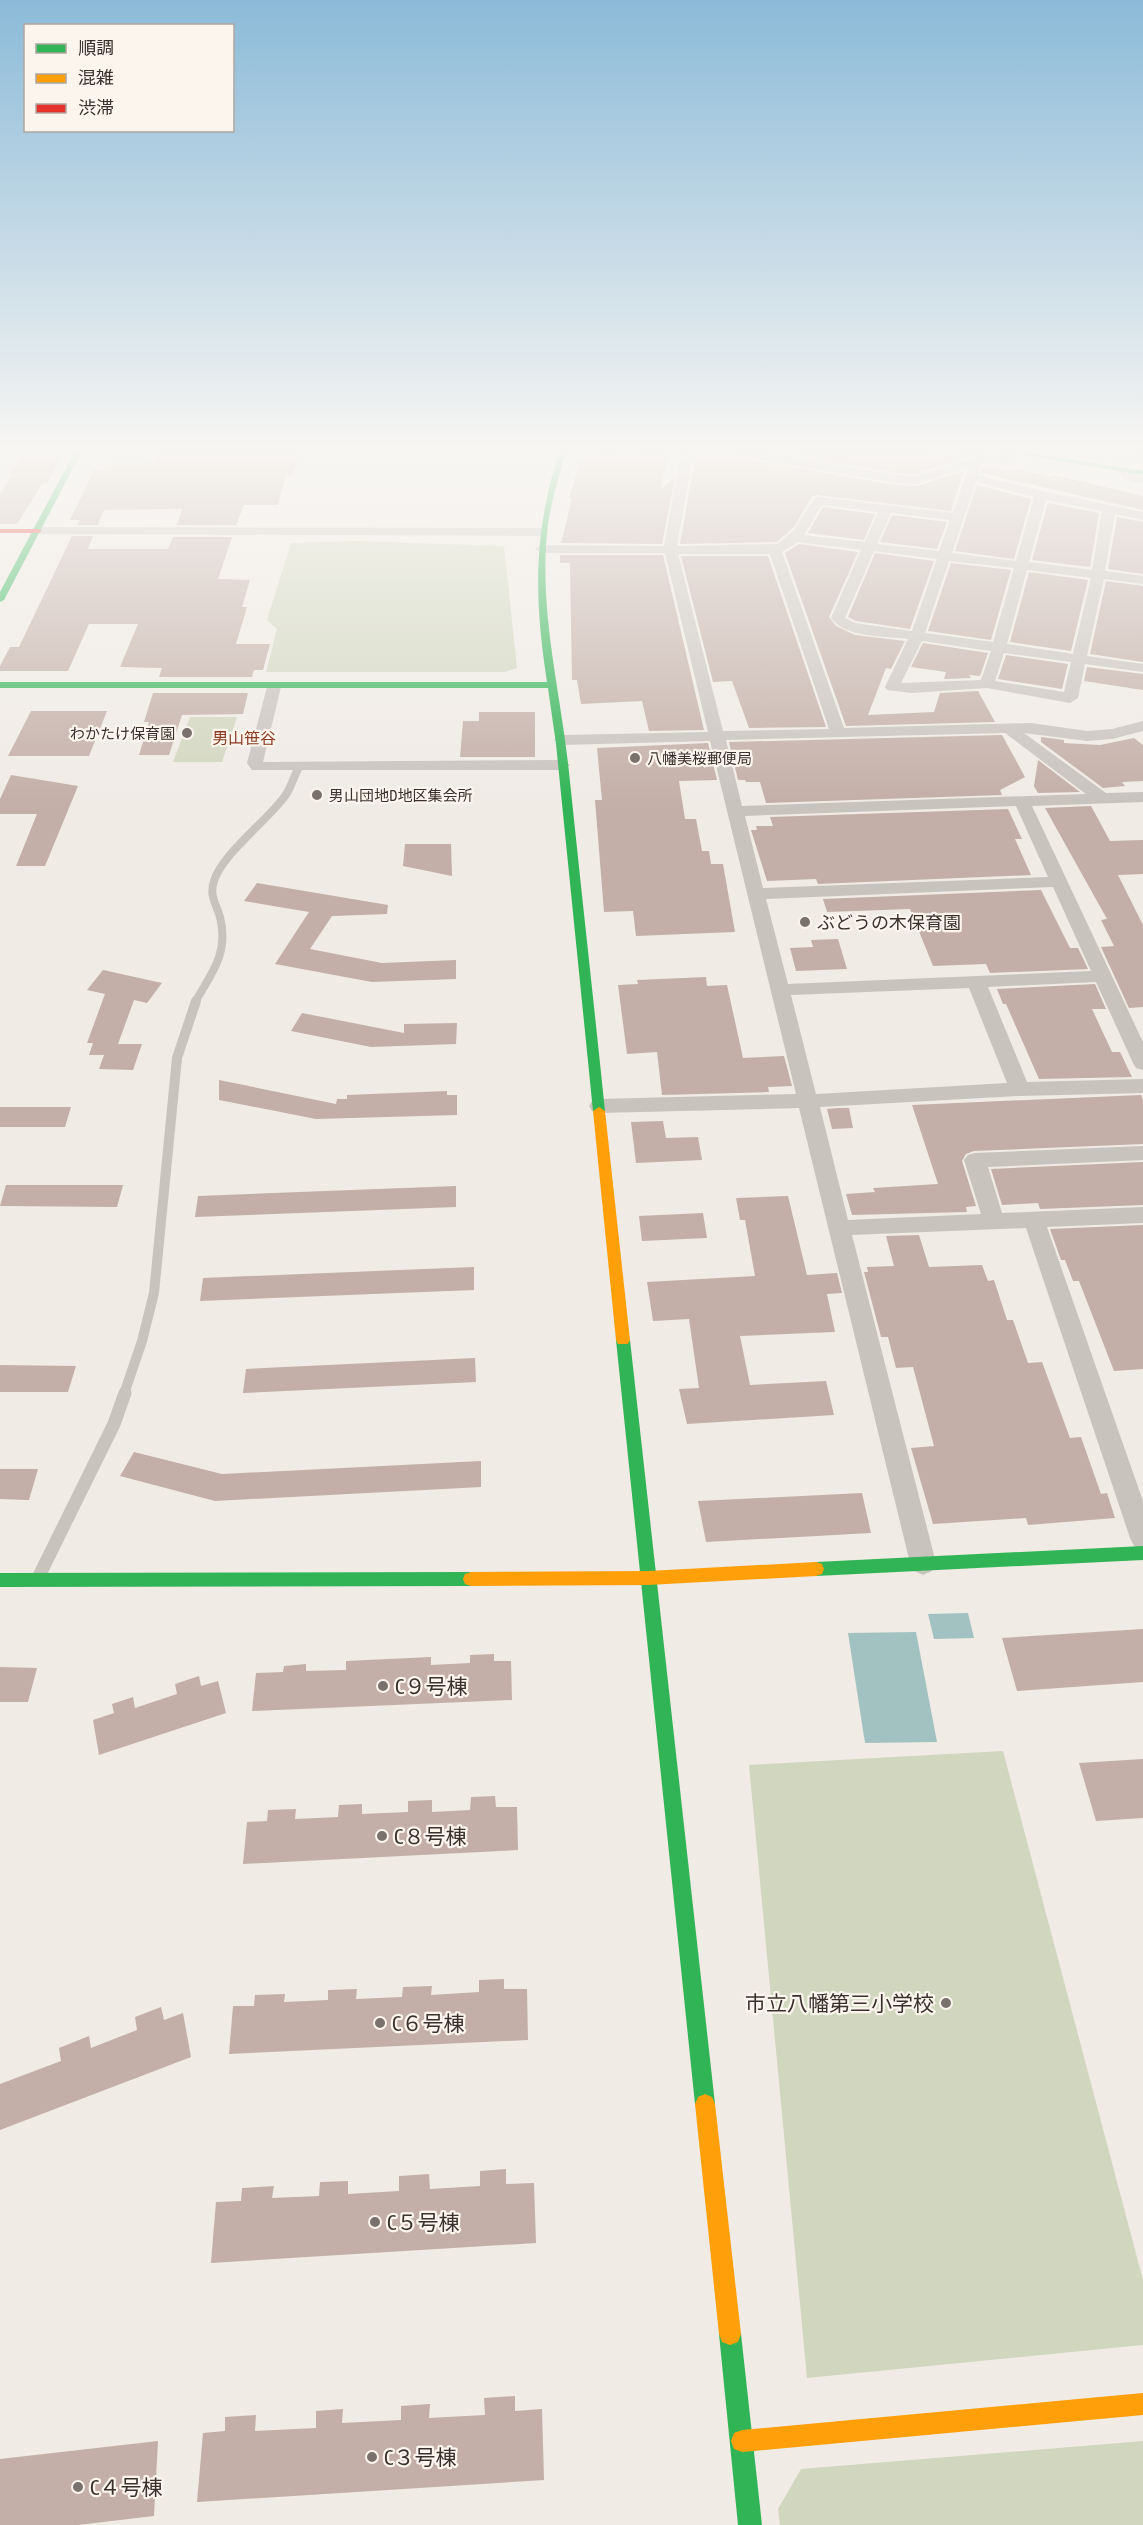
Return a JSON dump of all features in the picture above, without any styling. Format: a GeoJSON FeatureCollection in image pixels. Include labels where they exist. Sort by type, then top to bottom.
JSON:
{"type":"FeatureCollection","features":[{"type":"Feature","properties":{"kind":"street"},"geometry":{"type":"LineString","coordinates":[[0,600],[18,567]]}},
{"type":"Feature","properties":{"kind":"street"},"geometry":{"type":"LineString","coordinates":[[542,567],[542,603],[550,685],[562,740],[562,765],[750,2525]]}},
{"type":"Feature","properties":{"kind":"street"},"geometry":{"type":"LineString","coordinates":[[674,567],[923,1563]]}},
{"type":"Feature","properties":{"kind":"street"},"geometry":{"type":"LineString","coordinates":[[781,567],[838,733]]}},
{"type":"Feature","properties":{"kind":"street"},"geometry":{"type":"LineString","coordinates":[[859,567],[838,618],[843,624],[1143,668]]}},
{"type":"Feature","properties":{"kind":"street"},"geometry":{"type":"LineString","coordinates":[[939,567],[917,636],[892,687],[912,689],[987,684],[1070,698],[1099,567]]}},
{"type":"Feature","properties":{"kind":"street"},"geometry":{"type":"LineString","coordinates":[[987,684],[1021,567]]}},
{"type":"Feature","properties":{"kind":"street"},"geometry":{"type":"LineString","coordinates":[[1036,567],[1143,580]]}},
{"type":"Feature","properties":{"kind":"street"},"geometry":{"type":"LineString","coordinates":[[0,685],[274,687],[550,685]]}},
{"type":"Feature","properties":{"kind":"street"},"geometry":{"type":"LineString","coordinates":[[274,687],[255,763],[258,767],[562,765]]}},
{"type":"Feature","properties":{"kind":"street"},"geometry":{"type":"LineString","coordinates":[[562,740],[1031,728],[1087,736],[1112,734],[1143,726]]}},
{"type":"Feature","properties":{"kind":"street"},"geometry":{"type":"LineString","coordinates":[[1009,729],[1103,799]]}},
{"type":"Feature","properties":{"kind":"street"},"geometry":{"type":"LineString","coordinates":[[736,810],[1143,797]]}},
{"type":"Feature","properties":{"kind":"street"},"geometry":{"type":"LineString","coordinates":[[1022,801],[1143,1063]]}},
{"type":"Feature","properties":{"kind":"street"},"geometry":{"type":"LineString","coordinates":[[756,894],[1059,882]]}},
{"type":"Feature","properties":{"kind":"street"},"geometry":{"type":"LineString","coordinates":[[780,990],[1103,976]]}},
{"type":"Feature","properties":{"kind":"street"},"geometry":{"type":"LineString","coordinates":[[976,981],[1020,1089]]}},
{"type":"Feature","properties":{"kind":"street"},"geometry":{"type":"LineString","coordinates":[[599,1106],[808,1101],[1020,1089],[1143,1086]]}},
{"type":"Feature","properties":{"kind":"street"},"geometry":{"type":"LineString","coordinates":[[994,1221],[975,1160],[1143,1153]]}},
{"type":"Feature","properties":{"kind":"street"},"geometry":{"type":"LineString","coordinates":[[840,1228],[1143,1215]]}},
{"type":"Feature","properties":{"kind":"street"},"geometry":{"type":"LineString","coordinates":[[1034,1220],[1143,1538]]}},
{"type":"Feature","properties":{"kind":"street"},"geometry":{"type":"LineString","coordinates":[[0,1580],[648,1578],[1143,1553]]}},
{"type":"Feature","properties":{"kind":"street"},"geometry":{"type":"LineString","coordinates":[[742,2441],[1143,2404]]}},
{"type":"Feature","properties":{"kind":"lane"},"geometry":{"type":"LineString","coordinates":[[38,1580],[114,1424],[142,1341],[154,1293],[177,1058],[194,1003],[219,962],[222,951],[220,917],[211,895],[214,879],[235,850],[285,796],[299,767]]}},
{"type":"Feature","properties":{"kind":"green space"},"geometry":{"type":"Polygon","coordinates":[[[284,567],[506,567],[517,668],[504,672],[266,672],[277,629],[267,620],[284,567]]]}},
{"type":"Feature","properties":{"kind":"green space"},"geometry":{"type":"Polygon","coordinates":[[[190,717],[237,717],[222,762],[173,762],[190,717]]]}},
{"type":"Feature","properties":{"kind":"green space"},"geometry":{"type":"Polygon","coordinates":[[[1003,1751],[1143,2280],[1143,2345],[807,2378],[749,1765],[1003,1751]]]}},
{"type":"Feature","properties":{"kind":"green space"},"geometry":{"type":"Polygon","coordinates":[[[1143,2441],[1143,2525],[780,2525],[778,2509],[801,2469],[1143,2441]]]}},
{"type":"Feature","properties":{"kind":"water"},"geometry":{"type":"Polygon","coordinates":[[[968,1613],[974,1638],[934,1639],[928,1614],[968,1613]]]}},
{"type":"Feature","properties":{"kind":"water"},"geometry":{"type":"Polygon","coordinates":[[[916,1632],[937,1742],[865,1743],[848,1633],[916,1632]]]}},
{"type":"Feature","properties":{"kind":"building"},"geometry":{"type":"Polygon","coordinates":[[[57,567],[222,567],[218,579],[250,580],[242,607],[247,607],[236,644],[270,644],[263,670],[254,670],[252,677],[159,677],[162,668],[120,667],[138,624],[89,624],[68,671],[0,671],[0,666],[10,647],[19,647],[57,567]]]}},
{"type":"Feature","properties":{"kind":"building"},"geometry":{"type":"Polygon","coordinates":[[[570,567],[666,567],[704,730],[649,731],[642,701],[581,704],[577,680],[572,680],[570,567]]]}},
{"type":"Feature","properties":{"kind":"building"},"geometry":{"type":"Polygon","coordinates":[[[684,567],[772,567],[826,727],[749,728],[732,681],[713,682],[684,567]]]}},
{"type":"Feature","properties":{"kind":"building"},"geometry":{"type":"Polygon","coordinates":[[[790,567],[851,567],[829,617],[836,626],[855,635],[905,641],[891,669],[886,668],[868,715],[934,712],[940,693],[978,691],[995,722],[846,726],[790,567]]]}},
{"type":"Feature","properties":{"kind":"building"},"geometry":{"type":"Polygon","coordinates":[[[869,567],[932,567],[910,629],[856,621],[848,617],[869,567]]]}},
{"type":"Feature","properties":{"kind":"building"},"geometry":{"type":"Polygon","coordinates":[[[950,567],[1011,570],[991,640],[928,631],[950,567]]]}},
{"type":"Feature","properties":{"kind":"building"},"geometry":{"type":"Polygon","coordinates":[[[1108,567],[1143,567],[1143,574],[1108,569],[1108,567]]]}},
{"type":"Feature","properties":{"kind":"building"},"geometry":{"type":"Polygon","coordinates":[[[1029,572],[1088,580],[1071,651],[1010,642],[1029,572]]]}},
{"type":"Feature","properties":{"kind":"building"},"geometry":{"type":"Polygon","coordinates":[[[1106,581],[1143,586],[1143,662],[1090,654],[1106,581]]]}},
{"type":"Feature","properties":{"kind":"building"},"geometry":{"type":"Polygon","coordinates":[[[923,643],[988,653],[980,676],[969,675],[971,678],[944,679],[946,672],[911,667],[923,643]]]}},
{"type":"Feature","properties":{"kind":"building"},"geometry":{"type":"Polygon","coordinates":[[[1006,655],[1068,664],[1062,689],[998,679],[1006,655]]]}},
{"type":"Feature","properties":{"kind":"building"},"geometry":{"type":"Polygon","coordinates":[[[1087,667],[1143,674],[1143,690],[1084,681],[1087,667]]]}},
{"type":"Feature","properties":{"kind":"building"},"geometry":{"type":"Polygon","coordinates":[[[153,693],[248,693],[243,714],[182,715],[169,755],[139,755],[149,722],[144,722],[153,693]]]}},
{"type":"Feature","properties":{"kind":"building"},"geometry":{"type":"Polygon","coordinates":[[[31,711],[107,711],[89,756],[8,756],[31,711]]]}},
{"type":"Feature","properties":{"kind":"building"},"geometry":{"type":"Polygon","coordinates":[[[479,712],[535,712],[535,757],[460,757],[463,721],[479,721],[479,712]]]}},
{"type":"Feature","properties":{"kind":"building"},"geometry":{"type":"Polygon","coordinates":[[[1002,735],[1025,777],[1000,790],[1002,795],[766,803],[760,782],[738,780],[729,742],[1002,735]]]}},
{"type":"Feature","properties":{"kind":"building"},"geometry":{"type":"Polygon","coordinates":[[[1041,737],[1064,740],[1064,743],[1100,745],[1134,738],[1143,745],[1143,781],[1122,782],[1125,786],[1103,788],[1041,742],[1041,737]]]}},
{"type":"Feature","properties":{"kind":"building"},"geometry":{"type":"Polygon","coordinates":[[[708,743],[717,780],[679,781],[685,819],[696,819],[702,851],[709,851],[711,864],[723,864],[735,932],[636,936],[633,911],[604,912],[595,800],[602,800],[597,748],[708,743]]]}},
{"type":"Feature","properties":{"kind":"building"},"geometry":{"type":"Polygon","coordinates":[[[1038,760],[1080,792],[1038,793],[1034,786],[1038,760]]]}},
{"type":"Feature","properties":{"kind":"building"},"geometry":{"type":"Polygon","coordinates":[[[11,775],[78,786],[45,866],[16,866],[37,814],[0,814],[0,799],[11,775]]]}},
{"type":"Feature","properties":{"kind":"building"},"geometry":{"type":"Polygon","coordinates":[[[1091,806],[1110,841],[1143,840],[1143,874],[1118,875],[1143,925],[1143,1007],[1129,1008],[1101,947],[1114,946],[1101,920],[1107,919],[1045,808],[1091,806]]]}},
{"type":"Feature","properties":{"kind":"building"},"geometry":{"type":"Polygon","coordinates":[[[1008,809],[1022,839],[1015,839],[1031,875],[818,884],[816,879],[767,881],[751,830],[757,830],[756,826],[773,826],[770,817],[1008,809]]]}},
{"type":"Feature","properties":{"kind":"building"},"geometry":{"type":"Polygon","coordinates":[[[405,844],[451,844],[452,876],[403,866],[405,844]]]}},
{"type":"Feature","properties":{"kind":"building"},"geometry":{"type":"Polygon","coordinates":[[[257,883],[388,905],[387,914],[332,916],[310,949],[382,963],[456,960],[456,979],[372,982],[275,964],[309,912],[244,901],[257,883]]]}},
{"type":"Feature","properties":{"kind":"building"},"geometry":{"type":"Polygon","coordinates":[[[1041,890],[1070,948],[1078,948],[1088,969],[990,973],[986,964],[933,966],[910,909],[827,912],[823,899],[1041,890]]]}},
{"type":"Feature","properties":{"kind":"building"},"geometry":{"type":"Polygon","coordinates":[[[838,939],[847,969],[796,971],[790,948],[813,947],[811,940],[838,939]]]}},
{"type":"Feature","properties":{"kind":"building"},"geometry":{"type":"Polygon","coordinates":[[[103,970],[162,983],[147,1003],[134,1000],[118,1044],[142,1044],[133,1070],[99,1069],[104,1055],[89,1055],[93,1043],[87,1043],[105,994],[87,990],[103,970]]]}},
{"type":"Feature","properties":{"kind":"building"},"geometry":{"type":"Polygon","coordinates":[[[706,977],[707,986],[727,985],[743,1058],[784,1056],[792,1086],[768,1087],[769,1092],[662,1095],[657,1052],[627,1054],[618,985],[638,984],[637,980],[706,977]]]}},
{"type":"Feature","properties":{"kind":"building"},"geometry":{"type":"Polygon","coordinates":[[[1095,984],[1106,1009],[1092,1009],[1112,1052],[1120,1052],[1132,1077],[1039,1079],[1006,1004],[1003,1004],[997,989],[1095,984]]]}},
{"type":"Feature","properties":{"kind":"building"},"geometry":{"type":"Polygon","coordinates":[[[302,1013],[404,1033],[404,1024],[457,1023],[456,1044],[371,1047],[291,1031],[302,1013]]]}},
{"type":"Feature","properties":{"kind":"building"},"geometry":{"type":"Polygon","coordinates":[[[219,1080],[336,1104],[337,1099],[347,1099],[347,1095],[447,1091],[447,1095],[457,1095],[457,1115],[316,1119],[219,1100],[219,1080]]]}},
{"type":"Feature","properties":{"kind":"building"},"geometry":{"type":"Polygon","coordinates":[[[1141,1095],[1143,1144],[974,1151],[966,1154],[962,1161],[976,1206],[966,1207],[967,1212],[852,1215],[846,1194],[875,1192],[873,1188],[938,1184],[912,1105],[1141,1095]]]}},
{"type":"Feature","properties":{"kind":"building"},"geometry":{"type":"Polygon","coordinates":[[[0,1107],[71,1107],[65,1127],[0,1127],[0,1107]]]}},
{"type":"Feature","properties":{"kind":"building"},"geometry":{"type":"Polygon","coordinates":[[[849,1108],[853,1128],[832,1129],[827,1109],[849,1108]]]}},
{"type":"Feature","properties":{"kind":"building"},"geometry":{"type":"Polygon","coordinates":[[[663,1121],[666,1138],[698,1137],[702,1160],[636,1163],[631,1122],[663,1121]]]}},
{"type":"Feature","properties":{"kind":"building"},"geometry":{"type":"Polygon","coordinates":[[[1143,1162],[1143,1205],[1040,1209],[1038,1203],[1002,1205],[991,1169],[1143,1162]]]}},
{"type":"Feature","properties":{"kind":"building"},"geometry":{"type":"Polygon","coordinates":[[[6,1185],[123,1185],[117,1207],[0,1206],[6,1185]]]}},
{"type":"Feature","properties":{"kind":"building"},"geometry":{"type":"Polygon","coordinates":[[[456,1186],[456,1207],[195,1217],[198,1196],[456,1186]]]}},
{"type":"Feature","properties":{"kind":"building"},"geometry":{"type":"Polygon","coordinates":[[[788,1196],[807,1275],[837,1273],[842,1293],[827,1294],[835,1332],[740,1336],[750,1385],[826,1381],[834,1415],[687,1424],[679,1389],[699,1388],[689,1319],[653,1321],[647,1282],[755,1276],[745,1220],[740,1220],[736,1198],[788,1196]]]}},
{"type":"Feature","properties":{"kind":"building"},"geometry":{"type":"Polygon","coordinates":[[[703,1213],[707,1238],[642,1241],[639,1216],[703,1213]]]}},
{"type":"Feature","properties":{"kind":"building"},"geometry":{"type":"Polygon","coordinates":[[[1143,1225],[1143,1369],[1114,1371],[1079,1281],[1073,1281],[1065,1260],[1061,1260],[1050,1229],[1143,1225]]]}},
{"type":"Feature","properties":{"kind":"building"},"geometry":{"type":"Polygon","coordinates":[[[919,1235],[929,1267],[982,1265],[988,1281],[994,1280],[1007,1320],[1013,1320],[1028,1363],[1042,1362],[1070,1438],[1081,1437],[1101,1494],[1107,1493],[1115,1518],[1028,1525],[1026,1518],[933,1524],[911,1448],[934,1446],[913,1367],[896,1368],[888,1337],[881,1337],[864,1272],[868,1272],[867,1267],[894,1266],[886,1236],[919,1235]]]}},
{"type":"Feature","properties":{"kind":"building"},"geometry":{"type":"Polygon","coordinates":[[[474,1267],[474,1290],[200,1301],[203,1278],[474,1267]]]}},
{"type":"Feature","properties":{"kind":"building"},"geometry":{"type":"Polygon","coordinates":[[[475,1358],[476,1382],[243,1393],[246,1369],[475,1358]]]}},
{"type":"Feature","properties":{"kind":"building"},"geometry":{"type":"Polygon","coordinates":[[[0,1365],[76,1366],[68,1392],[0,1392],[0,1365]]]}},
{"type":"Feature","properties":{"kind":"building"},"geometry":{"type":"Polygon","coordinates":[[[134,1452],[222,1474],[481,1461],[481,1487],[215,1501],[120,1476],[134,1452]]]}},
{"type":"Feature","properties":{"kind":"building"},"geometry":{"type":"Polygon","coordinates":[[[0,1469],[38,1469],[29,1500],[0,1499],[0,1469]]]}},
{"type":"Feature","properties":{"kind":"building"},"geometry":{"type":"Polygon","coordinates":[[[862,1493],[871,1533],[706,1542],[698,1501],[862,1493]]]}},
{"type":"Feature","properties":{"kind":"building"},"geometry":{"type":"Polygon","coordinates":[[[1143,1629],[1143,1682],[1017,1691],[1002,1638],[1143,1629]]]}},
{"type":"Feature","properties":{"kind":"building","name":"C９号棟"},"geometry":{"type":"Polygon","coordinates":[[[494,1654],[494,1661],[511,1661],[512,1700],[252,1711],[256,1673],[283,1672],[284,1666],[306,1664],[306,1671],[346,1670],[346,1661],[431,1657],[431,1665],[470,1663],[470,1655],[494,1654]]]}},
{"type":"Feature","properties":{"kind":"building"},"geometry":{"type":"Polygon","coordinates":[[[0,1667],[37,1668],[28,1702],[0,1702],[0,1667]]]}},
{"type":"Feature","properties":{"kind":"building"},"geometry":{"type":"Polygon","coordinates":[[[199,1676],[201,1686],[218,1681],[226,1713],[99,1755],[93,1720],[114,1713],[112,1704],[133,1697],[135,1708],[177,1694],[175,1684],[199,1676]]]}},
{"type":"Feature","properties":{"kind":"building"},"geometry":{"type":"Polygon","coordinates":[[[1143,1759],[1143,1818],[1096,1821],[1079,1763],[1143,1759]]]}},
{"type":"Feature","properties":{"kind":"building","name":"C８号棟"},"geometry":{"type":"Polygon","coordinates":[[[495,1796],[496,1807],[517,1807],[518,1850],[243,1864],[247,1822],[267,1821],[268,1810],[296,1809],[295,1819],[338,1817],[339,1805],[362,1804],[362,1814],[408,1812],[408,1801],[432,1800],[432,1812],[470,1810],[471,1797],[495,1796]]]}},
{"type":"Feature","properties":{"kind":"building","name":"C６号棟"},"geometry":{"type":"Polygon","coordinates":[[[504,1979],[504,1989],[527,1989],[528,2040],[229,2054],[233,2006],[254,2006],[255,1995],[285,1994],[284,2002],[328,2000],[328,1990],[357,1989],[356,1999],[402,1997],[403,1987],[432,1986],[431,1995],[479,1992],[479,1980],[504,1979]]]}},
{"type":"Feature","properties":{"kind":"building"},"geometry":{"type":"Polygon","coordinates":[[[161,2007],[164,2020],[183,2013],[191,2057],[0,2130],[0,2084],[61,2061],[59,2048],[89,2036],[91,2048],[137,2030],[135,2017],[161,2007]]]}},
{"type":"Feature","properties":{"kind":"building","name":"C５号棟"},"geometry":{"type":"Polygon","coordinates":[[[506,2169],[506,2184],[534,2183],[536,2243],[211,2263],[216,2202],[241,2201],[242,2188],[274,2186],[272,2198],[319,2196],[320,2182],[348,2181],[348,2194],[399,2191],[399,2176],[429,2174],[430,2189],[480,2186],[480,2171],[506,2169]]]}},
{"type":"Feature","properties":{"kind":"building","name":"C３号棟"},"geometry":{"type":"Polygon","coordinates":[[[515,2396],[515,2411],[542,2409],[544,2480],[197,2502],[203,2433],[225,2431],[225,2417],[256,2415],[255,2431],[316,2428],[316,2411],[343,2409],[342,2423],[401,2420],[401,2406],[430,2404],[429,2418],[485,2415],[484,2398],[515,2396]]]}},
{"type":"Feature","properties":{"kind":"building","name":"C４号棟"},"geometry":{"type":"Polygon","coordinates":[[[158,2441],[154,2516],[78,2525],[0,2525],[0,2459],[158,2441]]]}},
{"type":"Feature","properties":{"kind":"traffic: fast"},"geometry":{"type":"LineString","coordinates":[[0,600],[18,567]]}},
{"type":"Feature","properties":{"kind":"traffic: fast"},"geometry":{"type":"LineString","coordinates":[[542,567],[545,632],[561,744],[599,1111]]}},
{"type":"Feature","properties":{"kind":"traffic: fast"},"geometry":{"type":"LineString","coordinates":[[0,685],[550,685]]}},
{"type":"Feature","properties":{"kind":"traffic: fast"},"geometry":{"type":"LineString","coordinates":[[623,1340],[705,2104]]}},
{"type":"Feature","properties":{"kind":"traffic: fast"},"geometry":{"type":"LineString","coordinates":[[816,1569],[1143,1553]]}},
{"type":"Feature","properties":{"kind":"traffic: fast"},"geometry":{"type":"LineString","coordinates":[[0,1580],[471,1579]]}},
{"type":"Feature","properties":{"kind":"traffic: fast"},"geometry":{"type":"LineString","coordinates":[[730,2334],[750,2525]]}},
{"type":"Feature","properties":{"kind":"traffic: slow"},"geometry":{"type":"LineString","coordinates":[[599,1111],[623,1340]]}},
{"type":"Feature","properties":{"kind":"traffic: slow"},"geometry":{"type":"LineString","coordinates":[[471,1579],[648,1578],[816,1569]]}},
{"type":"Feature","properties":{"kind":"traffic: slow"},"geometry":{"type":"LineString","coordinates":[[705,2104],[730,2334]]}},
{"type":"Feature","properties":{"kind":"traffic: slow"},"geometry":{"type":"LineString","coordinates":[[742,2441],[1143,2404]]}},
{"type":"Feature","properties":{"kind":"place","name":"わかたけ保育園"},"geometry":{"type":"Point","coordinates":[187,733]}},
{"type":"Feature","properties":{"kind":"place","name":"八幡美桜郵便局"},"geometry":{"type":"Point","coordinates":[635,758]}},
{"type":"Feature","properties":{"kind":"place","name":"男山団地D地区集会所"},"geometry":{"type":"Point","coordinates":[317,795]}},
{"type":"Feature","properties":{"kind":"place","name":"ぶどうの木保育園"},"geometry":{"type":"Point","coordinates":[805,922]}},
{"type":"Feature","properties":{"kind":"place","name":"C９号棟"},"geometry":{"type":"Point","coordinates":[383,1686]}},
{"type":"Feature","properties":{"kind":"place","name":"C８号棟"},"geometry":{"type":"Point","coordinates":[382,1836]}},
{"type":"Feature","properties":{"kind":"place","name":"市立八幡第三小学校"},"geometry":{"type":"Point","coordinates":[946,2003]}},
{"type":"Feature","properties":{"kind":"place","name":"C６号棟"},"geometry":{"type":"Point","coordinates":[380,2023]}},
{"type":"Feature","properties":{"kind":"place","name":"C５号棟"},"geometry":{"type":"Point","coordinates":[375,2222]}},
{"type":"Feature","properties":{"kind":"place","name":"C３号棟"},"geometry":{"type":"Point","coordinates":[372,2457]}},
{"type":"Feature","properties":{"kind":"place","name":"C４号棟"},"geometry":{"type":"Point","coordinates":[78,2487]}},
{"type":"Feature","properties":{"kind":"district","name":"男山笹谷"},"geometry":{"type":"Point","coordinates":[244,738]}}]}
